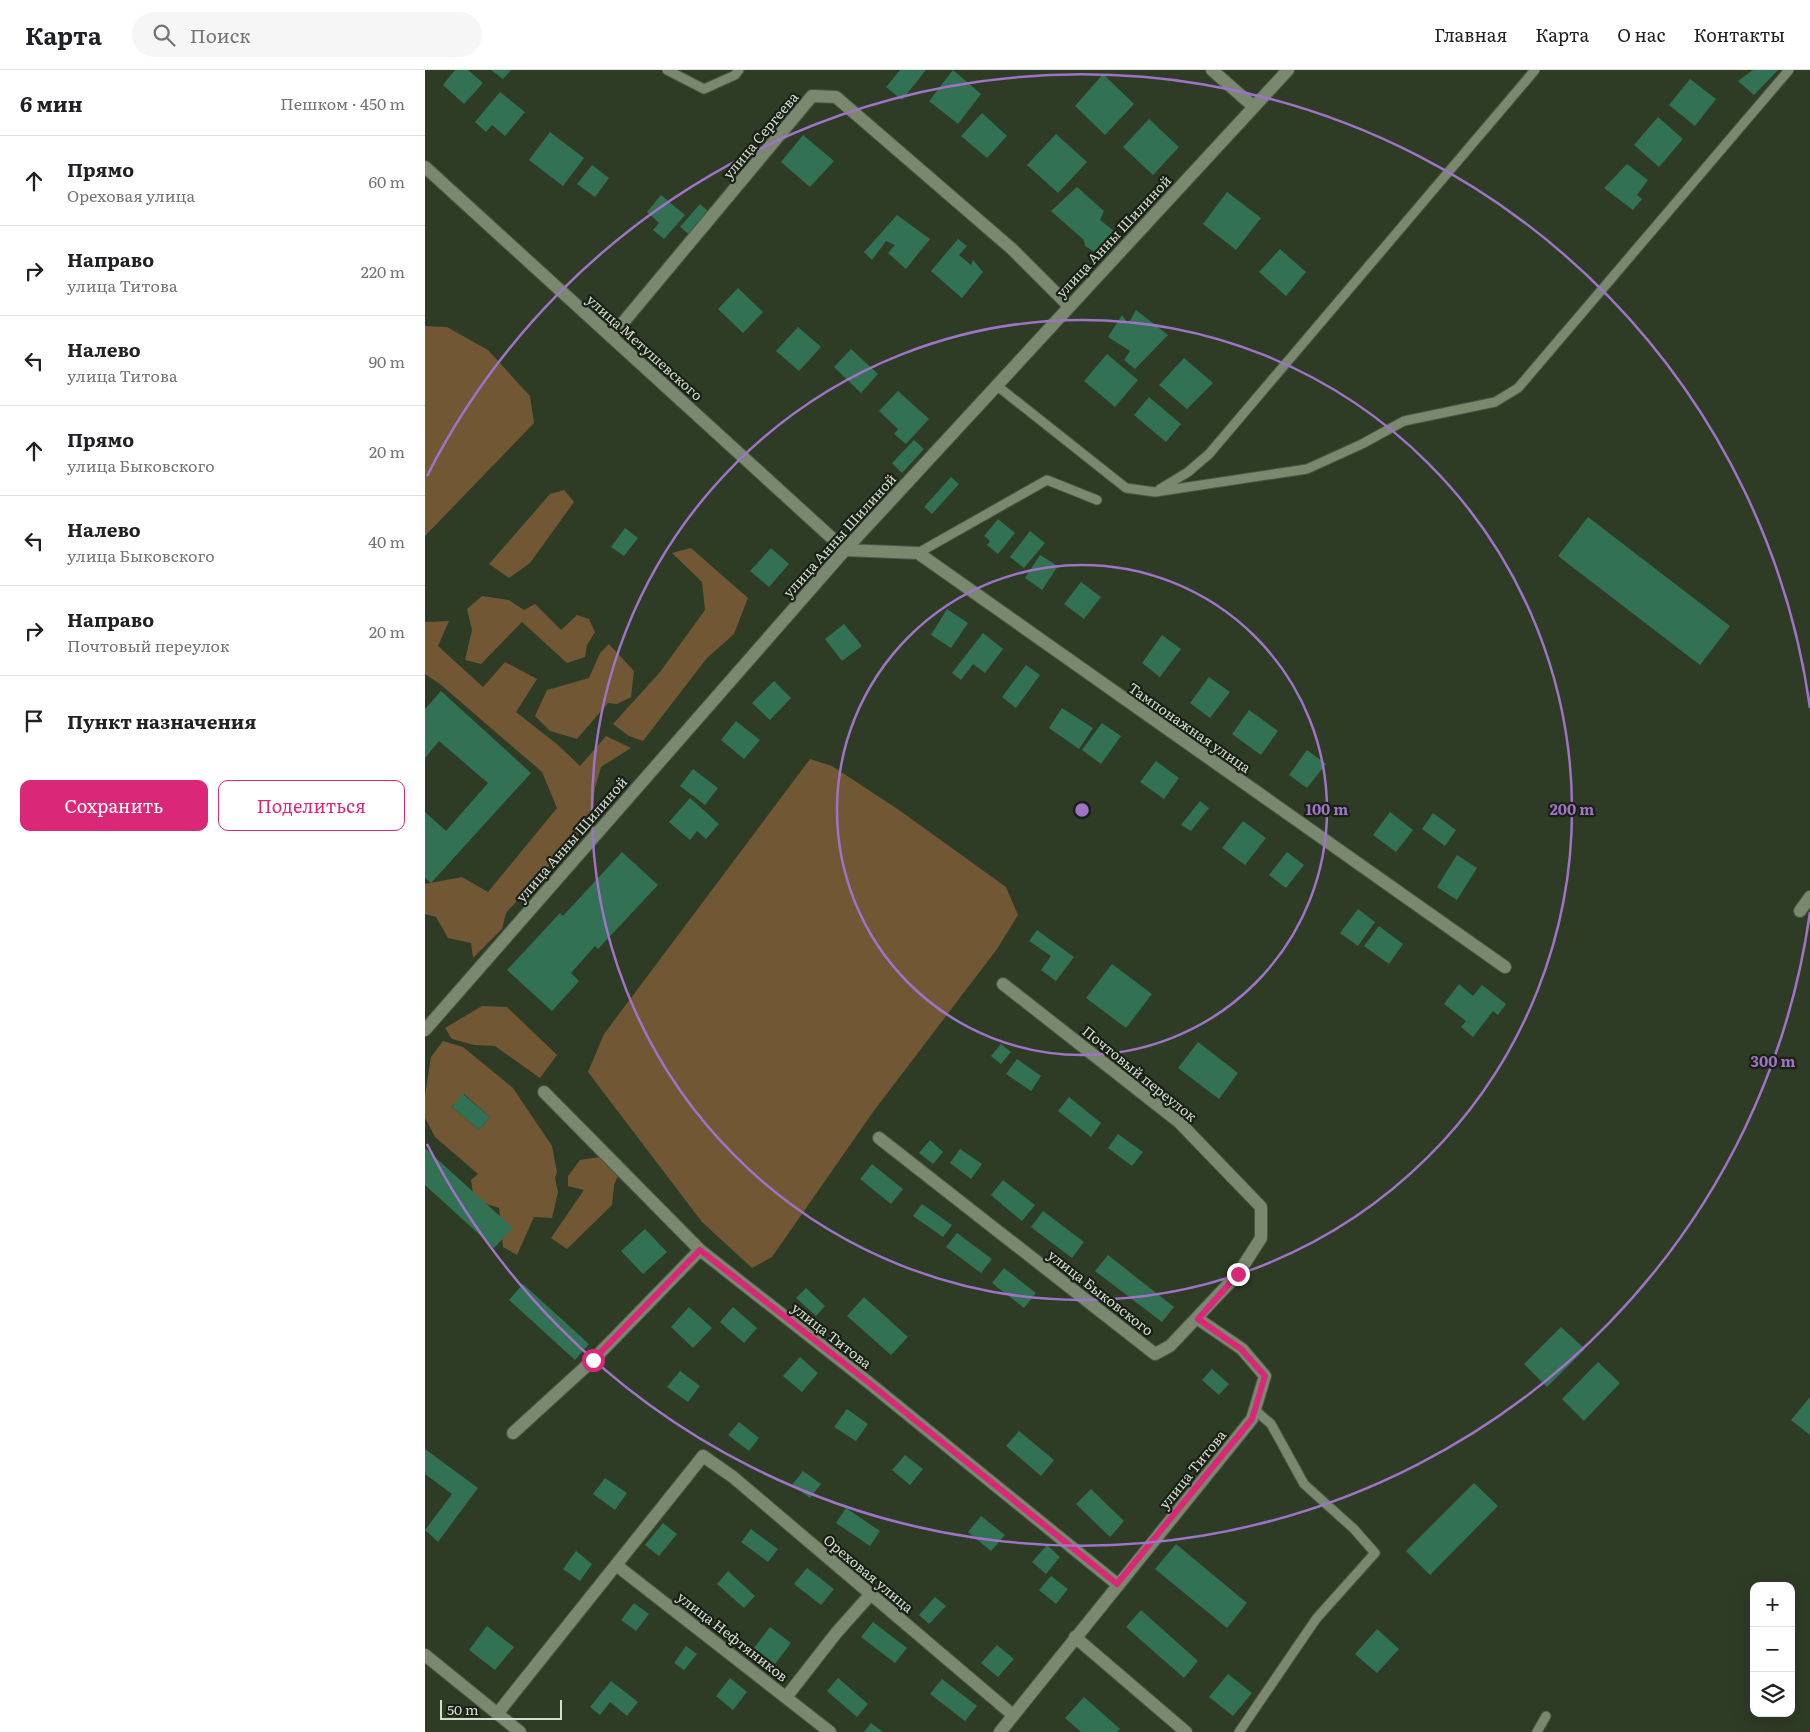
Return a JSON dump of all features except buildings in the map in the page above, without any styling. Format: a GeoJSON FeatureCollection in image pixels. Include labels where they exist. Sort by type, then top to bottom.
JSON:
{"type":"FeatureCollection","features":[{"type":"Feature","properties":{"kind":"street"},"geometry":{"type":"LineString","coordinates":[[1211,70],[1254,107]]}},
{"type":"Feature","properties":{"kind":"street","name":"улица Анны Шилиной"},"geometry":{"type":"LineString","coordinates":[[425,1030],[845,550],[1288,70]]}},
{"type":"Feature","properties":{"kind":"street","name":"улица Сергеева"},"geometry":{"type":"LineString","coordinates":[[611,337],[812,96],[836,97],[1011,249],[1069,306]]}},
{"type":"Feature","properties":{"kind":"street","name":"улица Метушевского"},"geometry":{"type":"LineString","coordinates":[[425,167],[845,550]]}},
{"type":"Feature","properties":{"kind":"street"},"geometry":{"type":"LineString","coordinates":[[845,550],[918,553]]}},
{"type":"Feature","properties":{"kind":"street","name":"Тампонажная улица"},"geometry":{"type":"LineString","coordinates":[[918,553],[1505,968]]}},
{"type":"Feature","properties":{"kind":"street"},"geometry":{"type":"LineString","coordinates":[[1800,911],[1810,897]]}},
{"type":"Feature","properties":{"kind":"street","name":"Почтовый переулок"},"geometry":{"type":"LineString","coordinates":[[1003,984],[1179,1122],[1261,1207],[1261,1238],[1238,1274],[1198,1319]]}},
{"type":"Feature","properties":{"kind":"street","name":"улица Титова"},"geometry":{"type":"LineString","coordinates":[[544,1092],[700,1250],[868,1382],[1117,1584]]}},
{"type":"Feature","properties":{"kind":"street","name":"улица Быковского"},"geometry":{"type":"LineString","coordinates":[[879,1138],[1155,1354],[1170,1346],[1198,1319]]}},
{"type":"Feature","properties":{"kind":"street"},"geometry":{"type":"LineString","coordinates":[[513,1433],[593,1360],[700,1250]]}},
{"type":"Feature","properties":{"kind":"street"},"geometry":{"type":"LineString","coordinates":[[1198,1319],[1241,1349],[1265,1376],[1254,1415]]}},
{"type":"Feature","properties":{"kind":"street","name":"улица Титова"},"geometry":{"type":"LineString","coordinates":[[1000,1732],[1254,1415]]}},
{"type":"Feature","properties":{"kind":"street","name":"Ореховая улица"},"geometry":{"type":"LineString","coordinates":[[616,1565],[703,1456],[733,1477],[1013,1715]]}},
{"type":"Feature","properties":{"kind":"street"},"geometry":{"type":"LineString","coordinates":[[497,1714],[616,1565]]}},
{"type":"Feature","properties":{"kind":"street","name":"улица Нефтяников"},"geometry":{"type":"LineString","coordinates":[[616,1565],[787,1696],[830,1732]]}},
{"type":"Feature","properties":{"kind":"street"},"geometry":{"type":"LineString","coordinates":[[787,1696],[837,1632],[871,1594]]}},
{"type":"Feature","properties":{"kind":"street"},"geometry":{"type":"LineString","coordinates":[[1075,1637],[1187,1732]]}},
{"type":"Feature","properties":{"kind":"street"},"geometry":{"type":"LineString","coordinates":[[425,1655],[520,1732]]}},
{"type":"Feature","properties":{"kind":"lane"},"geometry":{"type":"LineString","coordinates":[[667,70],[704,89],[735,74],[739,70]]}},
{"type":"Feature","properties":{"kind":"lane"},"geometry":{"type":"LineString","coordinates":[[1155,492],[1188,472],[1209,454],[1535,70]]}},
{"type":"Feature","properties":{"kind":"lane"},"geometry":{"type":"LineString","coordinates":[[997,385],[1126,488],[1155,492],[1307,469],[1362,444],[1404,421],[1495,402],[1518,388],[1789,70]]}},
{"type":"Feature","properties":{"kind":"lane"},"geometry":{"type":"LineString","coordinates":[[918,553],[1047,480],[1097,500]]}},
{"type":"Feature","properties":{"kind":"lane"},"geometry":{"type":"LineString","coordinates":[[1239,1732],[1316,1619],[1375,1553],[1354,1529],[1303,1484],[1271,1424],[1254,1415]]}},
{"type":"Feature","properties":{"kind":"lane"},"geometry":{"type":"LineString","coordinates":[[1537,1732],[1547,1716]]}},
{"type":"Feature","properties":{"kind":"shaded area"},"geometry":{"type":"Polygon","coordinates":[[[425,326],[447,327],[488,350],[530,396],[534,423],[425,536],[425,326]]]}},
{"type":"Feature","properties":{"kind":"shaded area"},"geometry":{"type":"Polygon","coordinates":[[[564,490],[574,502],[530,563],[509,578],[489,564],[550,494],[564,490]]]}},
{"type":"Feature","properties":{"kind":"shaded area"},"geometry":{"type":"Polygon","coordinates":[[[691,548],[748,598],[734,634],[707,658],[643,741],[629,736],[613,724],[660,672],[705,610],[702,582],[672,553],[691,548]]]}},
{"type":"Feature","properties":{"kind":"shaded area"},"geometry":{"type":"Polygon","coordinates":[[[482,596],[509,600],[524,610],[535,604],[561,630],[577,615],[589,619],[595,632],[587,645],[585,657],[567,663],[522,622],[481,664],[465,660],[472,630],[467,609],[482,596]]]}},
{"type":"Feature","properties":{"kind":"shaded area"},"geometry":{"type":"Polygon","coordinates":[[[449,621],[438,646],[483,687],[505,662],[537,679],[516,712],[558,745],[580,766],[606,736],[631,748],[601,767],[595,788],[591,820],[506,913],[502,929],[473,958],[471,943],[448,938],[436,917],[425,914],[425,884],[462,877],[488,892],[557,808],[542,772],[440,684],[425,674],[425,622],[449,621]]]}},
{"type":"Feature","properties":{"kind":"shaded area"},"geometry":{"type":"Polygon","coordinates":[[[609,644],[634,671],[631,697],[617,704],[608,703],[577,739],[550,731],[535,716],[547,690],[589,678],[600,653],[609,644]]]}},
{"type":"Feature","properties":{"kind":"shaded area"},"geometry":{"type":"Polygon","coordinates":[[[810,759],[832,766],[899,810],[1006,887],[1018,915],[997,949],[873,1112],[772,1257],[752,1268],[702,1222],[588,1072],[604,1034],[810,759]]]}},
{"type":"Feature","properties":{"kind":"shaded area"},"geometry":{"type":"Polygon","coordinates":[[[482,1006],[507,1007],[557,1055],[540,1078],[495,1046],[474,1045],[452,1039],[445,1028],[482,1006]]]}},
{"type":"Feature","properties":{"kind":"shaded area"},"geometry":{"type":"Polygon","coordinates":[[[443,1041],[463,1047],[513,1088],[552,1146],[557,1172],[555,1178],[558,1192],[552,1218],[534,1217],[517,1255],[503,1247],[499,1208],[474,1200],[471,1180],[478,1174],[435,1137],[425,1118],[425,1095],[431,1057],[443,1041]],[[464,1094],[452,1107],[479,1130],[490,1117],[464,1094]]]}},
{"type":"Feature","properties":{"kind":"shaded area"},"geometry":{"type":"Polygon","coordinates":[[[613,1155],[622,1167],[614,1185],[612,1205],[567,1249],[551,1238],[584,1190],[568,1186],[568,1176],[580,1160],[613,1155]]]}},
{"type":"Feature","properties":{"kind":"route"},"geometry":{"type":"LineString","coordinates":[[593,1360],[700,1250],[868,1382],[1117,1584],[1252,1419],[1265,1376],[1241,1349],[1198,1319],[1238,1274]]}}]}
